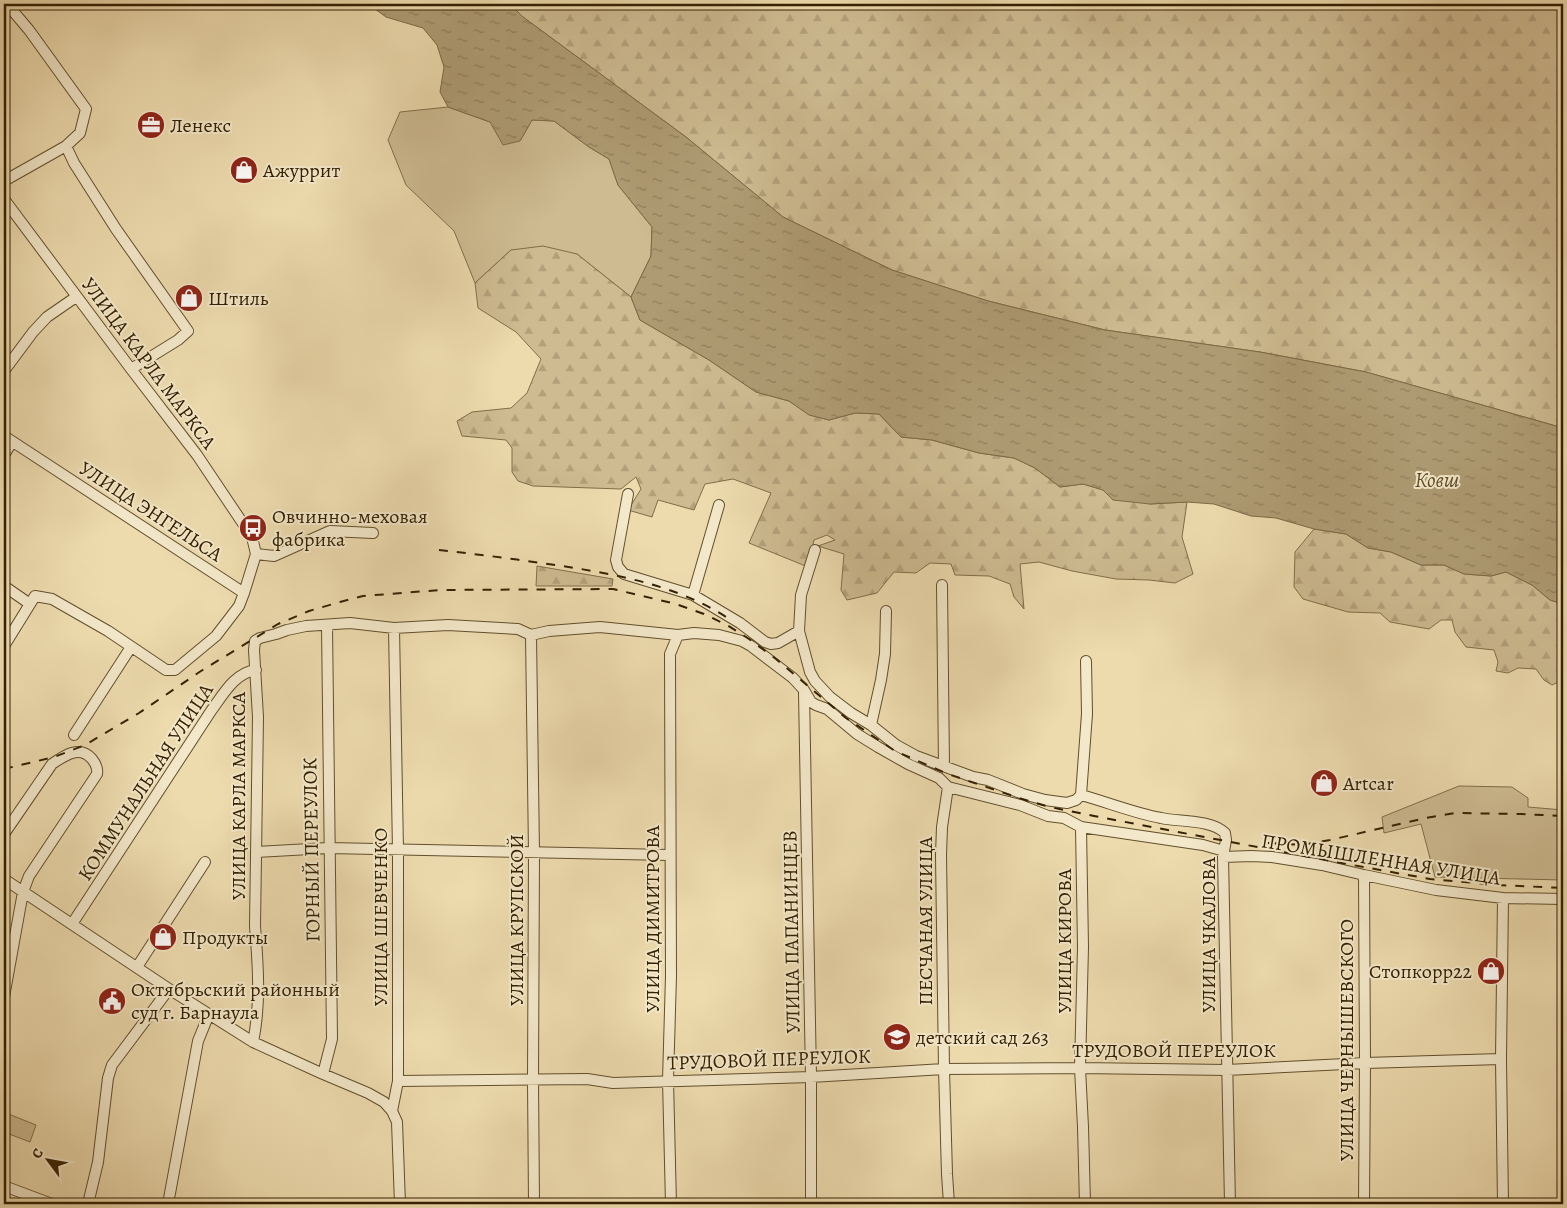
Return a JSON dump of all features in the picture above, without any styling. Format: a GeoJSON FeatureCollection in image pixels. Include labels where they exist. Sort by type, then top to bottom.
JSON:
{"type":"FeatureCollection","features":[{"type":"Feature","properties":{"kind":"street"},"geometry":{"type":"LineString","coordinates":[[4,180],[66,146],[80,133],[86,109],[29,30],[7,4]]}},
{"type":"Feature","properties":{"kind":"street"},"geometry":{"type":"LineString","coordinates":[[66,146],[74,163],[116,229],[188,331],[178,340],[131,369]]}},
{"type":"Feature","properties":{"kind":"street","name":"УЛИЦА КАРЛА МАРКСА"},"geometry":{"type":"LineString","coordinates":[[4,198],[197,456],[252,537],[256,554]]}},
{"type":"Feature","properties":{"kind":"street"},"geometry":{"type":"LineString","coordinates":[[4,371],[33,332],[47,317],[76,296]]}},
{"type":"Feature","properties":{"kind":"street"},"geometry":{"type":"LineString","coordinates":[[4,454],[8,439]]}},
{"type":"Feature","properties":{"kind":"street","name":"УЛИЦА ЭНГЕЛЬСА"},"geometry":{"type":"LineString","coordinates":[[8,439],[244,593],[256,554]]}},
{"type":"Feature","properties":{"kind":"street"},"geometry":{"type":"LineString","coordinates":[[628,494],[616,560],[618,567],[624,574],[693,595],[740,623],[764,642],[778,643],[799,631]]}},
{"type":"Feature","properties":{"kind":"street"},"geometry":{"type":"LineString","coordinates":[[693,595],[719,505]]}},
{"type":"Feature","properties":{"kind":"street"},"geometry":{"type":"LineString","coordinates":[[256,554],[274,556],[330,531],[373,533]]}},
{"type":"Feature","properties":{"kind":"street"},"geometry":{"type":"LineString","coordinates":[[815,550],[801,595],[799,631],[810,672],[815,681],[830,697],[896,745],[916,756],[973,777],[997,782],[1023,794],[1067,803],[1076,800],[1081,795],[1087,714],[1086,661]]}},
{"type":"Feature","properties":{"kind":"street"},"geometry":{"type":"LineString","coordinates":[[942,585],[944,766]]}},
{"type":"Feature","properties":{"kind":"street"},"geometry":{"type":"LineString","coordinates":[[4,586],[33,600],[52,599],[108,631],[166,670],[175,670],[216,636],[239,606],[244,593]]}},
{"type":"Feature","properties":{"kind":"street"},"geometry":{"type":"LineString","coordinates":[[4,646],[33,600]]}},
{"type":"Feature","properties":{"kind":"street"},"geometry":{"type":"LineString","coordinates":[[871,725],[884,663],[886,611]]}},
{"type":"Feature","properties":{"kind":"street"},"geometry":{"type":"LineString","coordinates":[[326,625],[350,623],[394,628],[448,625],[518,628],[531,635],[549,631],[600,627],[678,635],[709,634],[742,641],[780,668],[804,690],[811,702],[827,709],[857,734],[908,764],[939,778],[948,787]]}},
{"type":"Feature","properties":{"kind":"street","name":"УЛИЦА КАРЛА МАРКСА"},"geometry":{"type":"LineString","coordinates":[[253,1042],[257,1015],[258,958],[255,926],[258,718],[255,641],[287,630],[306,626],[326,625]]}},
{"type":"Feature","properties":{"kind":"street","name":"ГОРНЫЙ ПЕРЕУЛОК"},"geometry":{"type":"LineString","coordinates":[[323,1074],[332,1039],[326,625]]}},
{"type":"Feature","properties":{"kind":"street","name":"УЛИЦА ШЕВЧЕНКО"},"geometry":{"type":"LineString","coordinates":[[394,628],[398,850],[398,1081],[392,1111],[397,1122],[399,1137],[400,1204]]}},
{"type":"Feature","properties":{"kind":"street","name":"УЛИЦА КРУПСКОЙ"},"geometry":{"type":"LineString","coordinates":[[531,635],[534,853],[532,1080],[534,1204]]}},
{"type":"Feature","properties":{"kind":"street","name":"УЛИЦА ДИМИТРОВА"},"geometry":{"type":"LineString","coordinates":[[671,1204],[668,1080],[670,976],[670,654],[678,635]]}},
{"type":"Feature","properties":{"kind":"street"},"geometry":{"type":"LineString","coordinates":[[74,735],[131,647]]}},
{"type":"Feature","properties":{"kind":"street","name":"КОММУНАЛЬНАЯ УЛИЦА"},"geometry":{"type":"LineString","coordinates":[[72,924],[230,685],[242,674],[256,670]]}},
{"type":"Feature","properties":{"kind":"street","name":"УЛИЦА ПАПАНИНЦЕВ"},"geometry":{"type":"LineString","coordinates":[[804,690],[811,1077],[811,1204]]}},
{"type":"Feature","properties":{"kind":"street"},"geometry":{"type":"LineString","coordinates":[[4,834],[52,764],[67,755],[82,752],[88,755],[98,768],[97,774],[29,876],[23,892],[4,998]]}},
{"type":"Feature","properties":{"kind":"street","name":"ПРОМЫШЛЕННАЯ УЛИЦА"},"geometry":{"type":"LineString","coordinates":[[948,787],[1020,806],[1048,816],[1064,818],[1081,827],[1203,845],[1223,854],[1272,857],[1322,865],[1364,876],[1436,890],[1503,898],[1563,899]]}},
{"type":"Feature","properties":{"kind":"street","name":"ПЕСЧАНАЯ УЛИЦА"},"geometry":{"type":"LineString","coordinates":[[948,787],[942,827],[942,845],[946,1174],[949,1204]]}},
{"type":"Feature","properties":{"kind":"street","name":"УЛИЦА ЧКАЛОВА"},"geometry":{"type":"LineString","coordinates":[[1081,795],[1160,818],[1209,825],[1218,828],[1225,834],[1226,840],[1223,854],[1230,1204]]}},
{"type":"Feature","properties":{"kind":"street","name":"УЛИЦА КИРОВА"},"geometry":{"type":"LineString","coordinates":[[1081,827],[1083,947],[1080,1068],[1085,1204]]}},
{"type":"Feature","properties":{"kind":"street"},"geometry":{"type":"LineString","coordinates":[[256,852],[328,848],[670,855]]}},
{"type":"Feature","properties":{"kind":"street"},"geometry":{"type":"LineString","coordinates":[[137,968],[205,862]]}},
{"type":"Feature","properties":{"kind":"street","name":"УЛИЦА ЧЕРНЫШЕВСКОГО"},"geometry":{"type":"LineString","coordinates":[[1364,876],[1364,1204]]}},
{"type":"Feature","properties":{"kind":"street"},"geometry":{"type":"LineString","coordinates":[[4,879],[169,989],[253,1042],[368,1093],[384,1102],[392,1111]]}},
{"type":"Feature","properties":{"kind":"street"},"geometry":{"type":"LineString","coordinates":[[1503,898],[1501,1059],[1503,1204]]}},
{"type":"Feature","properties":{"kind":"street"},"geometry":{"type":"LineString","coordinates":[[88,1204],[98,1162],[108,1078],[112,1066],[169,989]]}},
{"type":"Feature","properties":{"kind":"street"},"geometry":{"type":"LineString","coordinates":[[168,1204],[198,1041],[209,1014]]}},
{"type":"Feature","properties":{"kind":"street","name":"ТРУДОВОЙ ПЕРЕУЛОК"},"geometry":{"type":"LineString","coordinates":[[398,1081],[587,1080],[613,1083],[811,1077],[944,1069],[1227,1070],[1501,1059]]}},
{"type":"Feature","properties":{"kind":"street"},"geometry":{"type":"LineString","coordinates":[[4,1186],[52,1204]]}},
{"type":"Feature","properties":{"kind":"green space"},"geometry":{"type":"Polygon","coordinates":[[[510,4],[1563,4],[1563,428],[1366,372],[1260,352],[1105,330],[988,301],[892,270],[783,217],[686,137],[523,17],[510,4]]]}},
{"type":"Feature","properties":{"kind":"green space"},"geometry":{"type":"Polygon","coordinates":[[[448,107],[490,122],[520,141],[532,120],[554,121],[609,159],[618,185],[652,227],[651,256],[631,297],[577,254],[511,250],[475,283],[454,231],[406,185],[388,140],[400,112],[448,107]]]}},
{"type":"Feature","properties":{"kind":"green space"},"geometry":{"type":"Polygon","coordinates":[[[543,246],[577,254],[631,297],[640,320],[709,360],[756,392],[789,401],[810,415],[829,420],[855,413],[879,414],[901,437],[932,440],[979,453],[1014,458],[1035,468],[1060,487],[1083,484],[1150,504],[1187,502],[1182,537],[1193,574],[1175,583],[1116,579],[1072,571],[1039,562],[1020,564],[1024,609],[1014,597],[1010,584],[989,576],[955,575],[951,564],[930,563],[916,573],[894,572],[877,593],[847,600],[841,590],[844,554],[818,546],[835,540],[827,535],[814,540],[808,567],[749,543],[771,493],[733,479],[705,484],[694,510],[658,500],[652,517],[628,510],[641,489],[636,477],[621,489],[533,486],[518,481],[512,472],[512,448],[506,440],[462,436],[457,421],[472,412],[511,408],[527,393],[541,359],[516,332],[478,308],[475,283],[511,250],[543,246]]]}},
{"type":"Feature","properties":{"kind":"green space"},"geometry":{"type":"Polygon","coordinates":[[[1314,529],[1346,534],[1368,548],[1391,552],[1421,565],[1444,565],[1464,574],[1491,576],[1506,572],[1532,585],[1550,600],[1563,604],[1563,680],[1552,685],[1544,680],[1536,669],[1518,668],[1508,673],[1496,671],[1498,662],[1494,650],[1466,647],[1455,632],[1452,620],[1441,620],[1429,629],[1390,622],[1380,613],[1348,612],[1303,599],[1294,587],[1295,552],[1314,529]]]}},
{"type":"Feature","properties":{"kind":"green space"},"geometry":{"type":"Polygon","coordinates":[[[537,566],[613,579],[612,586],[536,586],[537,566]]]}},
{"type":"Feature","properties":{"kind":"green space"},"geometry":{"type":"Polygon","coordinates":[[[1459,786],[1512,787],[1528,798],[1528,807],[1563,810],[1563,880],[1435,877],[1421,824],[1384,833],[1382,817],[1459,786]]]}},
{"type":"Feature","properties":{"kind":"green space"},"geometry":{"type":"Polygon","coordinates":[[[6,1113],[36,1125],[30,1142],[4,1132],[6,1113]]]}},
{"type":"Feature","properties":{"kind":"water","name":"Ковш"},"geometry":{"type":"Polygon","coordinates":[[[336,4],[510,4],[523,17],[686,137],[783,217],[892,270],[988,301],[1105,330],[1260,352],[1366,372],[1563,428],[1563,604],[1550,600],[1532,585],[1506,572],[1491,576],[1464,574],[1444,565],[1421,565],[1391,552],[1368,548],[1346,534],[1314,529],[1276,518],[1251,516],[1214,504],[1187,502],[1150,504],[1113,500],[1103,490],[1083,484],[1060,487],[1035,468],[1014,458],[979,453],[932,440],[901,437],[879,414],[855,413],[829,420],[809,415],[789,401],[756,392],[709,360],[640,320],[631,297],[651,256],[652,227],[618,185],[609,159],[554,121],[532,120],[520,141],[503,145],[490,122],[448,107],[440,92],[444,67],[437,45],[423,28],[386,17],[371,6],[341,6],[336,4]]]}},
{"type":"Feature","properties":{"kind":"railway"},"geometry":{"type":"LineString","coordinates":[[439,550],[575,568],[636,580],[696,600],[732,621]]}},
{"type":"Feature","properties":{"kind":"railway"},"geometry":{"type":"LineString","coordinates":[[4,769],[54,757],[85,745],[139,713],[201,671],[278,624],[309,611],[363,596],[440,590],[613,589],[676,604],[727,625],[776,659],[846,718],[895,751],[948,774],[1019,798],[1050,807],[1094,816],[1430,879],[1563,888]]}},
{"type":"Feature","properties":{"kind":"railway"},"geometry":{"type":"LineString","coordinates":[[1268,843],[1302,845],[1455,813],[1563,816]]}},
{"type":"Feature","properties":{"kind":"place","name":"Ленекс"},"geometry":{"type":"Point","coordinates":[151,125]}},
{"type":"Feature","properties":{"kind":"place","name":"Ажуррит"},"geometry":{"type":"Point","coordinates":[244,170]}},
{"type":"Feature","properties":{"kind":"place","name":"Штиль"},"geometry":{"type":"Point","coordinates":[189,298]}},
{"type":"Feature","properties":{"kind":"place","name":"Овчинно-меховая фабрика"},"geometry":{"type":"Point","coordinates":[253,528]}},
{"type":"Feature","properties":{"kind":"place","name":"Artcar"},"geometry":{"type":"Point","coordinates":[1324,783]}},
{"type":"Feature","properties":{"kind":"place","name":"Продукты"},"geometry":{"type":"Point","coordinates":[163,937]}},
{"type":"Feature","properties":{"kind":"place","name":"Стопкорр22"},"geometry":{"type":"Point","coordinates":[1491,971]}},
{"type":"Feature","properties":{"kind":"place","name":"Октябрьский районный суд г. Барнаула"},"geometry":{"type":"Point","coordinates":[112,1001]}},
{"type":"Feature","properties":{"kind":"place","name":"детский сад 263"},"geometry":{"type":"Point","coordinates":[897,1037]}}]}
